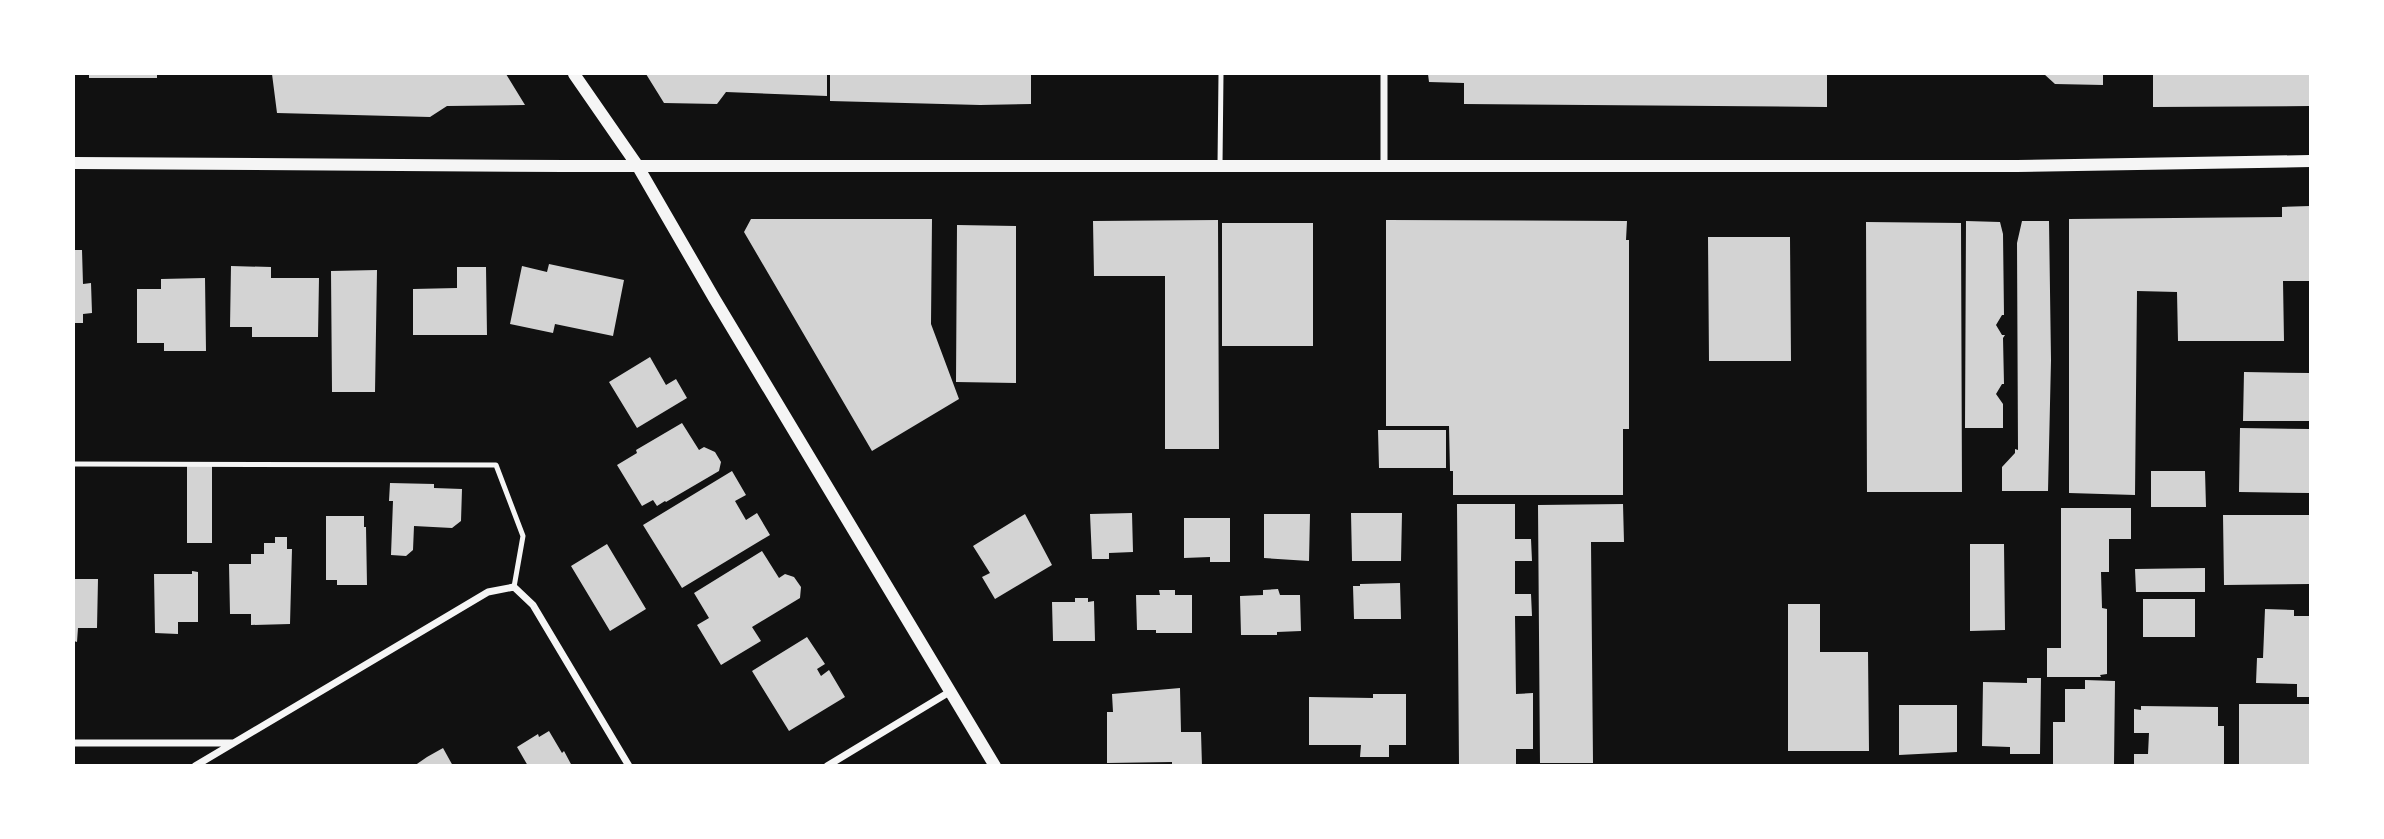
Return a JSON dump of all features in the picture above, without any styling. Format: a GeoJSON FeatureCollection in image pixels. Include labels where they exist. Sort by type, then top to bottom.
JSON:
{"type":"FeatureCollection","features":[{"type":"Feature","properties":{"kind":"street"},"geometry":{"type":"LineString","coordinates":[[574,74],[637,165],[720,309],[995,765]]}},
{"type":"Feature","properties":{"kind":"street"},"geometry":{"type":"LineString","coordinates":[[1384,74],[1384,166]]}},
{"type":"Feature","properties":{"kind":"street"},"geometry":{"type":"LineString","coordinates":[[74,163],[2017,166],[2311,161]]}},
{"type":"Feature","properties":{"kind":"street"},"geometry":{"type":"LineString","coordinates":[[195,765],[488,592],[514,587],[533,605],[629,765]]}},
{"type":"Feature","properties":{"kind":"street"},"geometry":{"type":"LineString","coordinates":[[827,765],[951,691]]}},
{"type":"Feature","properties":{"kind":"street"},"geometry":{"type":"LineString","coordinates":[[74,743],[232,743]]}},
{"type":"Feature","properties":{"kind":"lane"},"geometry":{"type":"LineString","coordinates":[[1220,166],[1221,74]]}},
{"type":"Feature","properties":{"kind":"lane"},"geometry":{"type":"LineString","coordinates":[[74,464],[496,465],[523,536],[514,587]]}},
{"type":"Feature","properties":{"kind":"building"},"geometry":{"type":"Polygon","coordinates":[[[89,74],[157,74],[157,78],[89,78],[89,74]]]}},
{"type":"Feature","properties":{"kind":"building"},"geometry":{"type":"Polygon","coordinates":[[[272,74],[506,74],[525,105],[447,106],[430,117],[277,113],[272,74]]]}},
{"type":"Feature","properties":{"kind":"building"},"geometry":{"type":"Polygon","coordinates":[[[646,74],[827,74],[827,96],[726,92],[717,104],[664,103],[646,74]]]}},
{"type":"Feature","properties":{"kind":"building"},"geometry":{"type":"Polygon","coordinates":[[[830,74],[1031,74],[1031,104],[830,101],[830,74]]]}},
{"type":"Feature","properties":{"kind":"building"},"geometry":{"type":"Polygon","coordinates":[[[1428,74],[1827,74],[1827,107],[1464,104],[1464,83],[1429,82],[1428,74]]]}},
{"type":"Feature","properties":{"kind":"building"},"geometry":{"type":"Polygon","coordinates":[[[2044,74],[2103,74],[2103,85],[2055,84],[2044,74]]]}},
{"type":"Feature","properties":{"kind":"building"},"geometry":{"type":"Polygon","coordinates":[[[2153,74],[2310,74],[2310,106],[2153,107],[2153,74]]]}},
{"type":"Feature","properties":{"kind":"building"},"geometry":{"type":"Polygon","coordinates":[[[2310,206],[2310,281],[2283,281],[2284,341],[2178,341],[2177,292],[2137,291],[2135,495],[2069,493],[2069,219],[2282,217],[2282,207],[2310,206]]]}},
{"type":"Feature","properties":{"kind":"building"},"geometry":{"type":"Polygon","coordinates":[[[751,219],[932,219],[931,324],[959,399],[872,451],[744,232],[751,219]]]}},
{"type":"Feature","properties":{"kind":"building"},"geometry":{"type":"Polygon","coordinates":[[[1218,220],[1219,449],[1165,449],[1165,276],[1094,276],[1093,221],[1218,220]]]}},
{"type":"Feature","properties":{"kind":"building"},"geometry":{"type":"Polygon","coordinates":[[[1386,220],[1627,221],[1629,429],[1623,429],[1623,495],[1453,495],[1449,426],[1386,426],[1386,220]]]}},
{"type":"Feature","properties":{"kind":"building"},"geometry":{"type":"Polygon","coordinates":[[[1966,221],[2000,222],[2003,234],[2004,315],[1996,325],[2002,335],[2005,335],[2004,384],[1996,394],[2003,404],[2003,428],[1965,428],[1966,221]]]}},
{"type":"Feature","properties":{"kind":"building"},"geometry":{"type":"Polygon","coordinates":[[[2022,221],[2049,221],[2051,360],[2048,491],[2002,491],[2002,467],[2015,453],[2015,449],[2018,450],[2017,243],[2022,221]]]}},
{"type":"Feature","properties":{"kind":"building"},"geometry":{"type":"Polygon","coordinates":[[[1866,222],[1961,223],[1962,492],[1867,492],[1866,222]]]}},
{"type":"Feature","properties":{"kind":"building"},"geometry":{"type":"Polygon","coordinates":[[[1222,223],[1313,223],[1313,346],[1222,346],[1222,223]]]}},
{"type":"Feature","properties":{"kind":"building"},"geometry":{"type":"Polygon","coordinates":[[[957,225],[1016,226],[1016,383],[956,382],[957,225]]]}},
{"type":"Feature","properties":{"kind":"building"},"geometry":{"type":"Polygon","coordinates":[[[1708,237],[1790,237],[1791,361],[1709,361],[1708,237]]]}},
{"type":"Feature","properties":{"kind":"building"},"geometry":{"type":"Polygon","coordinates":[[[74,250],[82,250],[83,284],[91,283],[92,313],[83,314],[83,323],[74,323],[74,250]]]}},
{"type":"Feature","properties":{"kind":"building"},"geometry":{"type":"Polygon","coordinates":[[[549,264],[624,280],[613,336],[555,324],[553,333],[510,324],[522,266],[547,272],[549,264]]]}},
{"type":"Feature","properties":{"kind":"building"},"geometry":{"type":"Polygon","coordinates":[[[231,266],[271,267],[271,278],[319,278],[318,337],[252,337],[252,327],[230,327],[231,266]]]}},
{"type":"Feature","properties":{"kind":"building"},"geometry":{"type":"Polygon","coordinates":[[[457,267],[486,267],[487,335],[413,335],[413,289],[457,288],[457,267]]]}},
{"type":"Feature","properties":{"kind":"building"},"geometry":{"type":"Polygon","coordinates":[[[377,270],[375,392],[332,392],[331,271],[377,270]]]}},
{"type":"Feature","properties":{"kind":"building"},"geometry":{"type":"Polygon","coordinates":[[[205,278],[206,351],[164,351],[164,343],[137,343],[137,289],[161,289],[161,279],[205,278]]]}},
{"type":"Feature","properties":{"kind":"building"},"geometry":{"type":"Polygon","coordinates":[[[650,357],[666,385],[676,379],[687,398],[637,428],[609,382],[650,357]]]}},
{"type":"Feature","properties":{"kind":"building"},"geometry":{"type":"Polygon","coordinates":[[[2244,372],[2310,373],[2310,421],[2243,421],[2244,372]]]}},
{"type":"Feature","properties":{"kind":"building"},"geometry":{"type":"Polygon","coordinates":[[[682,423],[699,450],[704,447],[715,452],[721,462],[719,471],[666,502],[657,506],[653,500],[642,506],[617,465],[637,453],[636,450],[682,423]]]}},
{"type":"Feature","properties":{"kind":"building"},"geometry":{"type":"Polygon","coordinates":[[[2240,428],[2310,429],[2310,493],[2239,492],[2240,428]]]}},
{"type":"Feature","properties":{"kind":"building"},"geometry":{"type":"Polygon","coordinates":[[[1378,430],[1446,430],[1446,468],[1379,468],[1378,430]]]}},
{"type":"Feature","properties":{"kind":"building"},"geometry":{"type":"Polygon","coordinates":[[[187,465],[212,465],[212,543],[187,543],[187,465]]]}},
{"type":"Feature","properties":{"kind":"building"},"geometry":{"type":"Polygon","coordinates":[[[732,471],[746,495],[735,501],[746,520],[757,513],[770,535],[682,588],[643,525],[732,471]]]}},
{"type":"Feature","properties":{"kind":"building"},"geometry":{"type":"Polygon","coordinates":[[[2151,471],[2205,471],[2206,507],[2151,507],[2151,471]]]}},
{"type":"Feature","properties":{"kind":"building"},"geometry":{"type":"Polygon","coordinates":[[[390,483],[434,484],[434,488],[462,489],[461,521],[452,528],[414,526],[413,550],[406,556],[391,555],[393,501],[389,501],[390,483]]]}},
{"type":"Feature","properties":{"kind":"building"},"geometry":{"type":"Polygon","coordinates":[[[1457,504],[1515,504],[1515,539],[1531,539],[1532,561],[1515,561],[1515,594],[1531,594],[1532,616],[1515,616],[1516,694],[1533,693],[1533,749],[1516,749],[1516,766],[1459,766],[1457,504]]]}},
{"type":"Feature","properties":{"kind":"building"},"geometry":{"type":"Polygon","coordinates":[[[1623,504],[1624,542],[1591,542],[1593,763],[1540,763],[1538,505],[1623,504]]]}},
{"type":"Feature","properties":{"kind":"building"},"geometry":{"type":"Polygon","coordinates":[[[2061,508],[2131,508],[2131,539],[2109,539],[2109,572],[2101,572],[2102,608],[2107,609],[2107,674],[2100,675],[2101,677],[2047,677],[2047,648],[2061,648],[2061,508]]]}},
{"type":"Feature","properties":{"kind":"building"},"geometry":{"type":"Polygon","coordinates":[[[1132,513],[1133,552],[1109,553],[1109,559],[1092,559],[1090,514],[1132,513]]]}},
{"type":"Feature","properties":{"kind":"building"},"geometry":{"type":"Polygon","coordinates":[[[1351,513],[1402,513],[1401,561],[1352,561],[1351,513]]]}},
{"type":"Feature","properties":{"kind":"building"},"geometry":{"type":"Polygon","coordinates":[[[1025,514],[1052,565],[995,599],[982,577],[990,573],[973,546],[1025,514]]]}},
{"type":"Feature","properties":{"kind":"building"},"geometry":{"type":"Polygon","coordinates":[[[1264,514],[1310,514],[1309,561],[1264,558],[1264,514]]]}},
{"type":"Feature","properties":{"kind":"building"},"geometry":{"type":"Polygon","coordinates":[[[2223,515],[2310,515],[2310,584],[2224,585],[2223,515]]]}},
{"type":"Feature","properties":{"kind":"building"},"geometry":{"type":"Polygon","coordinates":[[[326,516],[364,516],[367,585],[337,585],[337,580],[326,580],[326,516]]]}},
{"type":"Feature","properties":{"kind":"building"},"geometry":{"type":"Polygon","coordinates":[[[1184,518],[1230,518],[1230,562],[1210,562],[1210,557],[1184,558],[1184,518]]]}},
{"type":"Feature","properties":{"kind":"building"},"geometry":{"type":"Polygon","coordinates":[[[275,537],[287,537],[287,549],[292,549],[290,624],[251,625],[251,614],[230,614],[229,564],[251,564],[251,554],[264,554],[264,543],[275,543],[275,537]]]}},
{"type":"Feature","properties":{"kind":"building"},"geometry":{"type":"Polygon","coordinates":[[[607,544],[646,609],[610,631],[571,566],[607,544]]]}},
{"type":"Feature","properties":{"kind":"building"},"geometry":{"type":"Polygon","coordinates":[[[1970,544],[2004,544],[2005,630],[1970,631],[1970,544]]]}},
{"type":"Feature","properties":{"kind":"building"},"geometry":{"type":"Polygon","coordinates":[[[762,551],[779,578],[785,574],[794,577],[801,587],[800,598],[752,627],[761,641],[721,665],[697,625],[709,618],[694,593],[762,551]]]}},
{"type":"Feature","properties":{"kind":"building"},"geometry":{"type":"Polygon","coordinates":[[[2205,568],[2205,592],[2136,592],[2135,569],[2205,568]]]}},
{"type":"Feature","properties":{"kind":"building"},"geometry":{"type":"Polygon","coordinates":[[[192,571],[198,572],[198,622],[178,622],[178,634],[155,633],[154,574],[192,574],[192,571]]]}},
{"type":"Feature","properties":{"kind":"building"},"geometry":{"type":"Polygon","coordinates":[[[74,579],[98,579],[97,628],[78,628],[77,642],[74,641],[74,579]]]}},
{"type":"Feature","properties":{"kind":"building"},"geometry":{"type":"Polygon","coordinates":[[[1400,583],[1401,619],[1354,619],[1353,586],[1400,583]]]}},
{"type":"Feature","properties":{"kind":"building"},"geometry":{"type":"Polygon","coordinates":[[[1278,589],[1280,595],[1300,595],[1301,631],[1277,632],[1277,635],[1241,635],[1240,596],[1263,595],[1263,590],[1278,589]]]}},
{"type":"Feature","properties":{"kind":"building"},"geometry":{"type":"Polygon","coordinates":[[[1159,590],[1175,590],[1175,595],[1192,595],[1192,633],[1137,630],[1136,595],[1160,595],[1159,590]]]}},
{"type":"Feature","properties":{"kind":"building"},"geometry":{"type":"Polygon","coordinates":[[[1075,598],[1094,601],[1095,641],[1053,641],[1052,602],[1075,602],[1075,598]]]}},
{"type":"Feature","properties":{"kind":"building"},"geometry":{"type":"Polygon","coordinates":[[[2143,599],[2195,599],[2195,637],[2143,637],[2143,599]]]}},
{"type":"Feature","properties":{"kind":"building"},"geometry":{"type":"Polygon","coordinates":[[[1788,604],[1820,604],[1820,652],[1868,652],[1869,751],[1788,751],[1788,604]]]}},
{"type":"Feature","properties":{"kind":"building"},"geometry":{"type":"Polygon","coordinates":[[[2265,609],[2294,610],[2294,616],[2310,616],[2310,697],[2297,697],[2297,684],[2256,683],[2257,658],[2263,658],[2265,609]]]}},
{"type":"Feature","properties":{"kind":"building"},"geometry":{"type":"Polygon","coordinates":[[[807,637],[825,664],[817,669],[821,676],[829,670],[845,697],[789,731],[752,671],[807,637]]]}},
{"type":"Feature","properties":{"kind":"building"},"geometry":{"type":"Polygon","coordinates":[[[2027,678],[2041,678],[2040,754],[2010,754],[2010,747],[1982,746],[1983,682],[2027,683],[2027,678]]]}},
{"type":"Feature","properties":{"kind":"building"},"geometry":{"type":"Polygon","coordinates":[[[2085,680],[2115,681],[2114,765],[2053,764],[2053,722],[2065,722],[2065,689],[2085,689],[2085,680]]]}},
{"type":"Feature","properties":{"kind":"building"},"geometry":{"type":"Polygon","coordinates":[[[1180,688],[1181,732],[1201,732],[1202,766],[1172,766],[1172,762],[1107,763],[1107,712],[1113,712],[1112,694],[1180,688]]]}},
{"type":"Feature","properties":{"kind":"building"},"geometry":{"type":"Polygon","coordinates":[[[1373,694],[1406,694],[1406,745],[1389,745],[1389,757],[1360,757],[1361,745],[1309,745],[1309,697],[1373,698],[1373,694]]]}},
{"type":"Feature","properties":{"kind":"building"},"geometry":{"type":"Polygon","coordinates":[[[2239,704],[2310,704],[2310,766],[2239,766],[2239,704]]]}},
{"type":"Feature","properties":{"kind":"building"},"geometry":{"type":"Polygon","coordinates":[[[1899,705],[1957,705],[1957,752],[1899,755],[1899,705]]]}},
{"type":"Feature","properties":{"kind":"building"},"geometry":{"type":"Polygon","coordinates":[[[2141,706],[2218,707],[2218,726],[2224,726],[2224,766],[2134,766],[2134,754],[2148,754],[2149,733],[2134,733],[2134,709],[2141,710],[2141,706]]]}},
{"type":"Feature","properties":{"kind":"building"},"geometry":{"type":"Polygon","coordinates":[[[549,731],[572,766],[528,766],[517,747],[538,734],[539,737],[549,731]]]}},
{"type":"Feature","properties":{"kind":"building"},"geometry":{"type":"Polygon","coordinates":[[[443,748],[453,766],[414,766],[427,757],[443,748]]]}}]}
